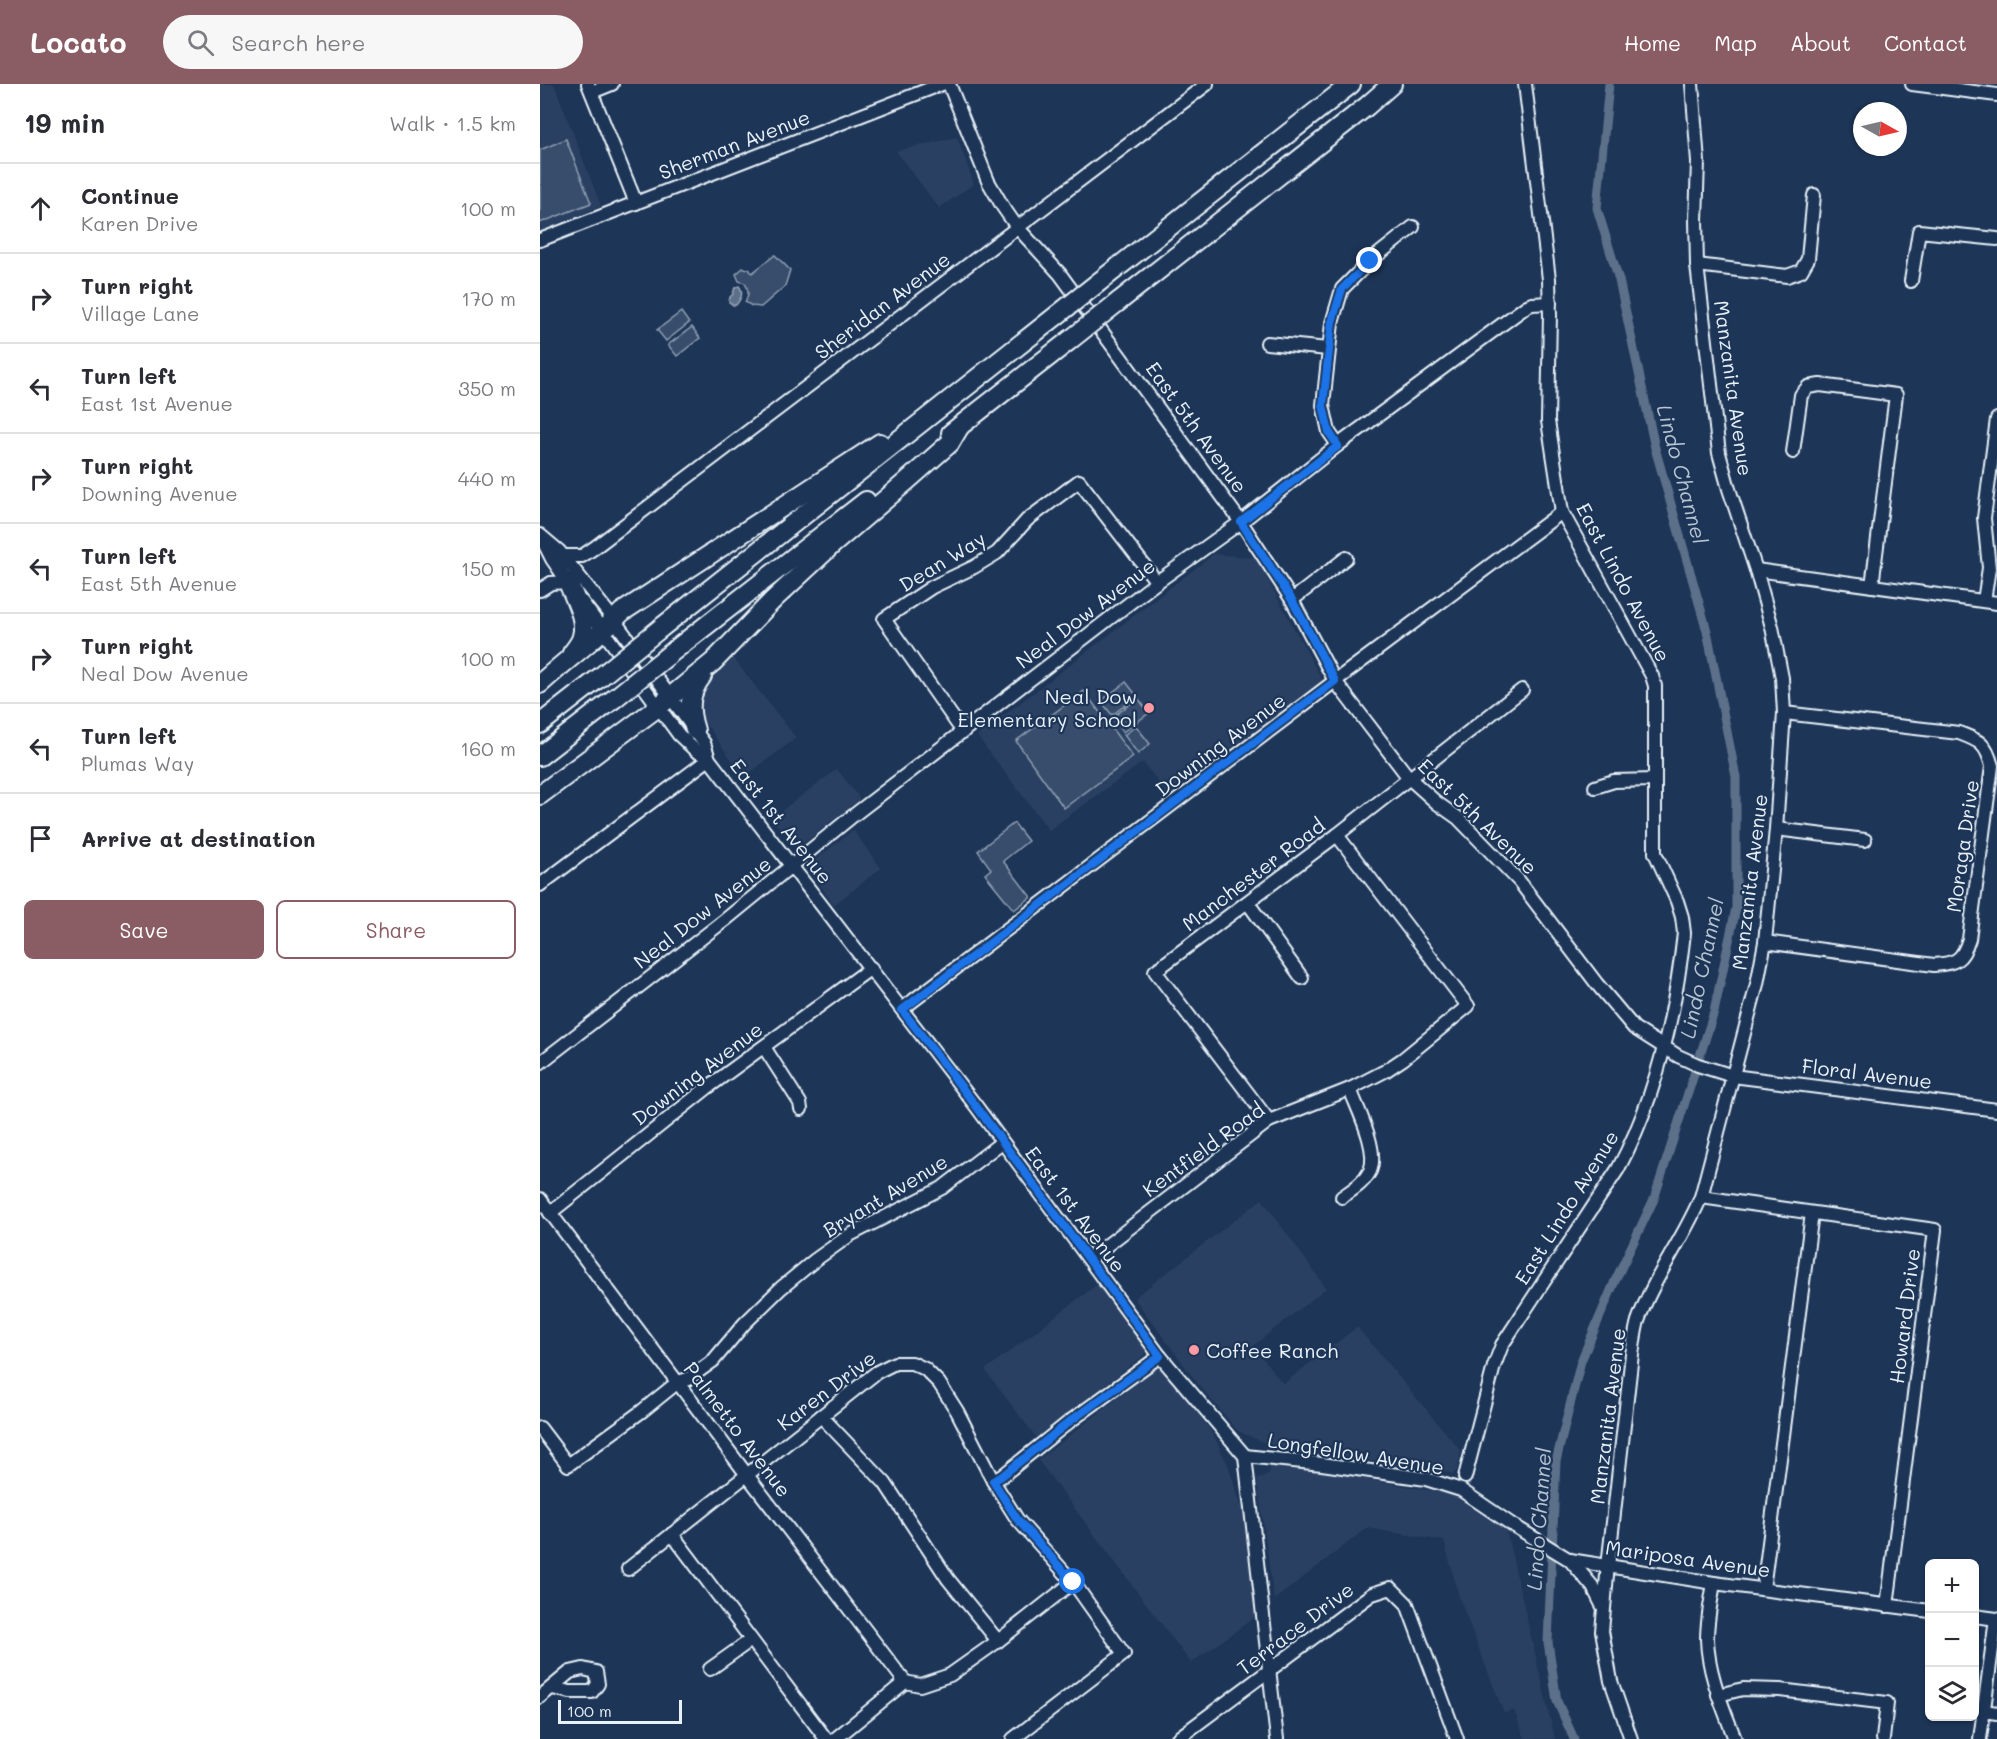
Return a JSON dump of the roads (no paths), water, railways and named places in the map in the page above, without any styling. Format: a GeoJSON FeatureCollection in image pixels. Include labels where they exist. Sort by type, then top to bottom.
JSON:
{"type":"FeatureCollection","features":[{"type":"Feature","properties":{"kind":"highway"},"geometry":{"type":"LineString","coordinates":[[540,724],[1351,84]]}},
{"type":"Feature","properties":{"kind":"highway"},"geometry":{"type":"LineString","coordinates":[[540,756],[1392,84]]}},
{"type":"Feature","properties":{"kind":"highway"},"geometry":{"type":"LineString","coordinates":[[540,684],[571,656],[595,639],[623,611],[908,424],[949,402]]}},
{"type":"Feature","properties":{"kind":"highway"},"geometry":{"type":"LineString","coordinates":[[540,795],[665,702],[713,662],[773,600],[832,545],[950,443],[960,426]]}},
{"type":"Feature","properties":{"kind":"highway"},"geometry":{"type":"LineString","coordinates":[[560,583],[582,619],[581,639],[571,656]]}},
{"type":"Feature","properties":{"kind":"highway"},"geometry":{"type":"LineString","coordinates":[[695,730],[690,709],[692,692],[713,662]]}},
{"type":"Feature","properties":{"kind":"street"},"geometry":{"type":"LineString","coordinates":[[612,84],[590,88],[636,203]]}},
{"type":"Feature","properties":{"kind":"street","name":"Sherman Avenue"},"geometry":{"type":"LineString","coordinates":[[540,240],[942,84]]}},
{"type":"Feature","properties":{"kind":"street","name":"East 5th Avenue"},"geometry":{"type":"LineString","coordinates":[[949,84],[988,181],[1003,207],[1017,227],[1060,274],[1241,522],[1292,600],[1335,681],[1409,778],[1458,818],[1519,881],[1617,1010],[1634,1028],[1678,1056],[1727,1074]]}},
{"type":"Feature","properties":{"kind":"street","name":"Sheridan Avenue"},"geometry":{"type":"LineString","coordinates":[[582,556],[1207,84]]}},
{"type":"Feature","properties":{"kind":"street","name":"East Lindo Avenue"},"geometry":{"type":"LineString","coordinates":[[1465,1477],[1494,1366],[1503,1345],[1618,1169],[1633,1140],[1664,1048],[1684,933],[1677,901],[1655,853],[1656,695],[1652,676],[1562,512],[1548,420],[1550,303],[1525,84]]}},
{"type":"Feature","properties":{"kind":"street","name":"Manzanita Avenue"},"geometry":{"type":"LineString","coordinates":[[1631,1739],[1611,1681],[1602,1631],[1637,1324],[1649,1296],[1691,1221],[1701,1197],[1727,1074],[1766,942],[1784,713],[1778,654],[1756,570],[1719,453],[1697,265],[1698,162],[1692,84]]}},
{"type":"Feature","properties":{"kind":"street"},"geometry":{"type":"LineString","coordinates":[[1912,84],[1997,95]]}},
{"type":"Feature","properties":{"kind":"street"},"geometry":{"type":"LineString","coordinates":[[1697,265],[1787,276],[1801,271],[1808,259],[1814,195]]}},
{"type":"Feature","properties":{"kind":"street"},"geometry":{"type":"LineString","coordinates":[[1338,446],[1329,432],[1323,405],[1332,322],[1342,289],[1370,261],[1413,227]]}},
{"type":"Feature","properties":{"kind":"street"},"geometry":{"type":"LineString","coordinates":[[1911,281],[1920,231],[1997,239]]}},
{"type":"Feature","properties":{"kind":"street","name":"Neal Dow Avenue"},"geometry":{"type":"LineString","coordinates":[[540,1063],[725,920],[804,854],[1157,582],[1241,522],[1338,446],[1527,306],[1550,303]]}},
{"type":"Feature","properties":{"kind":"street"},"geometry":{"type":"LineString","coordinates":[[1268,343],[1328,349]]}},
{"type":"Feature","properties":{"kind":"street"},"geometry":{"type":"LineString","coordinates":[[1793,452],[1801,395],[1808,387],[1820,385],[1896,395],[1872,586]]}},
{"type":"Feature","properties":{"kind":"street"},"geometry":{"type":"LineString","coordinates":[[1984,602],[1989,568],[1984,518],[1997,419]]}},
{"type":"Feature","properties":{"kind":"street","name":"Dean Way"},"geometry":{"type":"LineString","coordinates":[[963,732],[884,619],[932,587],[997,553],[1027,520],[1078,481],[1157,582]]}},
{"type":"Feature","properties":{"kind":"street","name":"Downing Avenue"},"geometry":{"type":"LineString","coordinates":[[902,1010],[1335,681],[1562,512]]}},
{"type":"Feature","properties":{"kind":"street","name":"East 1st Avenue"},"geometry":{"type":"LineString","coordinates":[[540,535],[560,560],[560,583],[608,625],[665,702],[695,730],[704,742],[708,757],[871,968],[1160,1356],[1245,1456]]}},
{"type":"Feature","properties":{"kind":"street"},"geometry":{"type":"LineString","coordinates":[[560,560],[582,556]]}},
{"type":"Feature","properties":{"kind":"street"},"geometry":{"type":"LineString","coordinates":[[560,583],[582,556]]}},
{"type":"Feature","properties":{"kind":"street"},"geometry":{"type":"LineString","coordinates":[[1292,600],[1346,558]]}},
{"type":"Feature","properties":{"kind":"street"},"geometry":{"type":"LineString","coordinates":[[1756,570],[1997,603]]}},
{"type":"Feature","properties":{"kind":"street","name":"Manchester Road"},"geometry":{"type":"LineString","coordinates":[[1269,1121],[1155,971],[1337,835],[1522,690]]}},
{"type":"Feature","properties":{"kind":"street","name":"East 1st Avenue"},"geometry":{"type":"LineString","coordinates":[[665,702],[680,735],[696,751],[708,757]]}},
{"type":"Feature","properties":{"kind":"street","name":"Moraga Drive"},"geometry":{"type":"LineString","coordinates":[[1766,942],[1934,965],[1951,964],[1965,953],[1969,939],[1992,766],[1988,749],[1975,739],[1959,733],[1784,713]]}},
{"type":"Feature","properties":{"kind":"street"},"geometry":{"type":"LineString","coordinates":[[540,885],[708,757]]}},
{"type":"Feature","properties":{"kind":"street"},"geometry":{"type":"LineString","coordinates":[[1595,787],[1614,781],[1654,780]]}},
{"type":"Feature","properties":{"kind":"street"},"geometry":{"type":"LineString","coordinates":[[1776,829],[1865,840]]}},
{"type":"Feature","properties":{"kind":"street","name":"Kentfield Road"},"geometry":{"type":"LineString","coordinates":[[1089,1259],[1269,1121],[1350,1089],[1385,1071],[1468,1006],[1337,835]]}},
{"type":"Feature","properties":{"kind":"street"},"geometry":{"type":"LineString","coordinates":[[1248,903],[1302,978]]}},
{"type":"Feature","properties":{"kind":"street","name":"Downing Avenue"},"geometry":{"type":"LineString","coordinates":[[550,1213],[707,1088],[871,968]]}},
{"type":"Feature","properties":{"kind":"street"},"geometry":{"type":"LineString","coordinates":[[764,1047],[801,1108]]}},
{"type":"Feature","properties":{"kind":"street","name":"Floral Avenue"},"geometry":{"type":"LineString","coordinates":[[1727,1074],[1997,1110]]}},
{"type":"Feature","properties":{"kind":"street"},"geometry":{"type":"LineString","coordinates":[[1342,1197],[1366,1177],[1373,1158],[1368,1135],[1350,1089]]}},
{"type":"Feature","properties":{"kind":"street","name":"Bryant Avenue"},"geometry":{"type":"LineString","coordinates":[[540,1428],[568,1465],[642,1412],[678,1382],[688,1379],[713,1361],[744,1324],[781,1288],[815,1260],[850,1235],[942,1188],[1002,1142]]}},
{"type":"Feature","properties":{"kind":"street","name":"Howard Drive"},"geometry":{"type":"LineString","coordinates":[[1701,1197],[1935,1230],[1887,1606]]}},
{"type":"Feature","properties":{"kind":"street","name":"Palmetto Avenue"},"geometry":{"type":"LineString","coordinates":[[540,1199],[905,1682]]}},
{"type":"Feature","properties":{"kind":"street"},"geometry":{"type":"LineString","coordinates":[[1763,1589],[1812,1214]]}},
{"type":"Feature","properties":{"kind":"street"},"geometry":{"type":"LineString","coordinates":[[993,1481],[1160,1356]]}},
{"type":"Feature","properties":{"kind":"street","name":"Karen Drive"},"geometry":{"type":"LineString","coordinates":[[628,1569],[877,1372],[888,1365],[905,1363],[920,1365],[939,1383],[957,1411],[993,1481],[1017,1519],[1073,1582],[1124,1654],[1013,1739]]}},
{"type":"Feature","properties":{"kind":"street"},"geometry":{"type":"LineString","coordinates":[[821,1416],[885,1483],[948,1579],[998,1641]]}},
{"type":"Feature","properties":{"kind":"street"},"geometry":{"type":"LineString","coordinates":[[1245,1456],[1277,1739]]}},
{"type":"Feature","properties":{"kind":"street","name":"Longfellow Avenue"},"geometry":{"type":"LineString","coordinates":[[1245,1456],[1426,1479],[1461,1490]]}},
{"type":"Feature","properties":{"kind":"street","name":"Mariposa Avenue"},"geometry":{"type":"LineString","coordinates":[[1461,1490],[1570,1560],[1714,1583],[1925,1611]]}},
{"type":"Feature","properties":{"kind":"street"},"geometry":{"type":"LineString","coordinates":[[672,1534],[826,1739]]}},
{"type":"Feature","properties":{"kind":"street"},"geometry":{"type":"LineString","coordinates":[[1570,1560],[1593,1587],[1604,1608]]}},
{"type":"Feature","properties":{"kind":"street"},"geometry":{"type":"LineString","coordinates":[[835,1739],[905,1682],[920,1685],[950,1675],[998,1641],[1073,1582]]}},
{"type":"Feature","properties":{"kind":"street"},"geometry":{"type":"LineString","coordinates":[[1714,1583],[1707,1640],[1710,1667],[1735,1739]]}},
{"type":"Feature","properties":{"kind":"street","name":"Terrace Drive"},"geometry":{"type":"LineString","coordinates":[[1177,1739],[1372,1594],[1391,1588],[1407,1604],[1457,1739]]}},
{"type":"Feature","properties":{"kind":"street"},"geometry":{"type":"LineString","coordinates":[[1979,1617],[1996,1619],[1980,1739]]}},
{"type":"Feature","properties":{"kind":"street"},"geometry":{"type":"LineString","coordinates":[[710,1669],[751,1640]]}},
{"type":"Feature","properties":{"kind":"street"},"geometry":{"type":"LineString","coordinates":[[540,1697],[552,1688]]}},
{"type":"Feature","properties":{"kind":"street"},"geometry":{"type":"LineString","coordinates":[[1718,1695],[1743,1689],[1780,1690],[1887,1703],[1883,1739]]}},
{"type":"Feature","properties":{"kind":"street"},"geometry":{"type":"LineString","coordinates":[[1984,1711],[1997,1713]]}},
{"type":"Feature","properties":{"kind":"waterway","name":"Lindo Channel"},"geometry":{"type":"LineString","coordinates":[[1574,1739],[1557,1701],[1548,1642],[1556,1461],[1581,1361],[1615,1281],[1654,1199],[1714,1012],[1736,908],[1736,777],[1707,631],[1655,448],[1619,280],[1597,208],[1609,84]]}},
{"type":"Feature","properties":{"kind":"place","name":"Neal Dow Elementary School"},"geometry":{"type":"Point","coordinates":[1149,708]}},
{"type":"Feature","properties":{"kind":"place","name":"Coffee Ranch"},"geometry":{"type":"Point","coordinates":[1194,1350]}}]}
